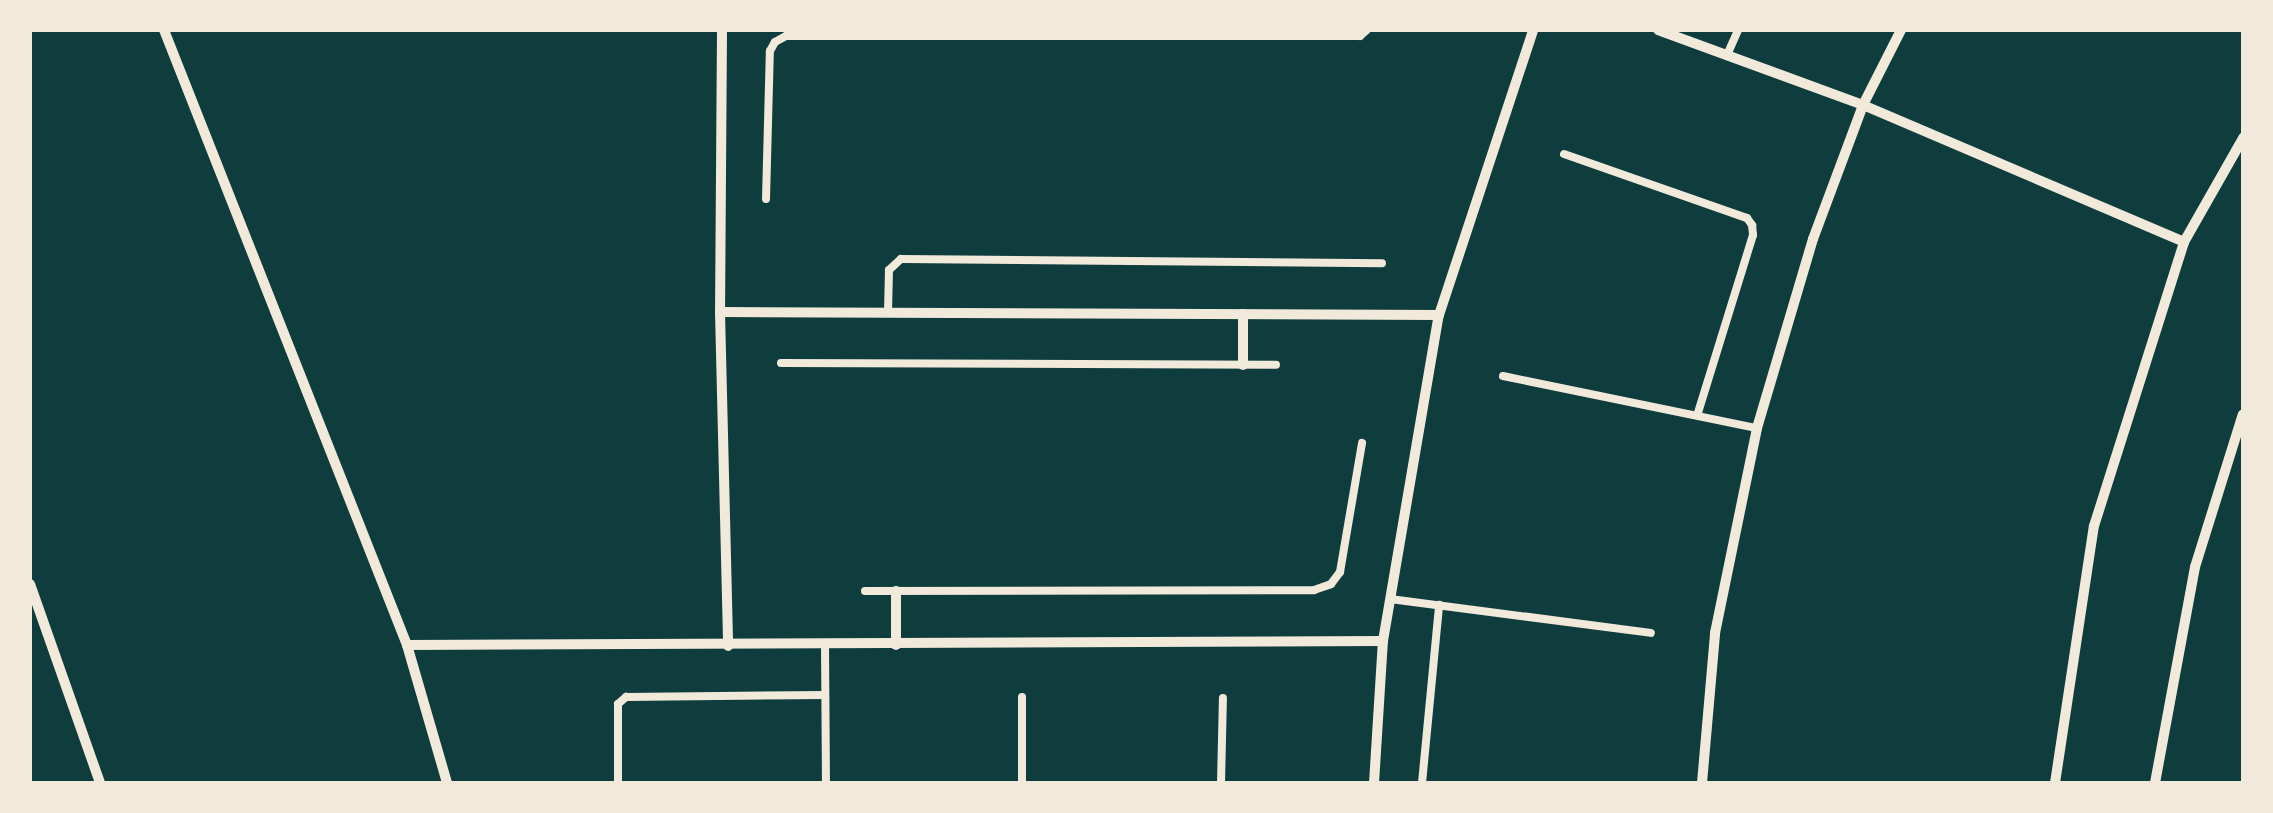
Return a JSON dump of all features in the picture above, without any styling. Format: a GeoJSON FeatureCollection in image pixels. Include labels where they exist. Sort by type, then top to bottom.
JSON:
{"type":"FeatureCollection","features":[{"type":"Feature","properties":{"kind":"street"},"geometry":{"type":"LineString","coordinates":[[164,30],[406,645],[447,783]]}},
{"type":"Feature","properties":{"kind":"street"},"geometry":{"type":"LineString","coordinates":[[722,30],[720,312],[728,646]]}},
{"type":"Feature","properties":{"kind":"street"},"geometry":{"type":"LineString","coordinates":[[1374,783],[1383,641],[1439,315],[1533,30]]}},
{"type":"Feature","properties":{"kind":"street"},"geometry":{"type":"LineString","coordinates":[[1658,30],[1863,105],[2184,242]]}},
{"type":"Feature","properties":{"kind":"street"},"geometry":{"type":"LineString","coordinates":[[1702,783],[1715,634],[1757,428],[1814,239],[1863,105],[1901,30]]}},
{"type":"Feature","properties":{"kind":"street"},"geometry":{"type":"LineString","coordinates":[[2055,783],[2094,526],[2184,242],[2243,138]]}},
{"type":"Feature","properties":{"kind":"street"},"geometry":{"type":"LineString","coordinates":[[720,312],[1439,315]]}},
{"type":"Feature","properties":{"kind":"street"},"geometry":{"type":"LineString","coordinates":[[1243,364],[1244,314]]}},
{"type":"Feature","properties":{"kind":"street"},"geometry":{"type":"LineString","coordinates":[[2156,783],[2195,567],[2243,414]]}},
{"type":"Feature","properties":{"kind":"street"},"geometry":{"type":"LineString","coordinates":[[30,584],[100,783]]}},
{"type":"Feature","properties":{"kind":"street"},"geometry":{"type":"LineString","coordinates":[[896,591],[896,645]]}},
{"type":"Feature","properties":{"kind":"street"},"geometry":{"type":"LineString","coordinates":[[406,645],[1383,641]]}},
{"type":"Feature","properties":{"kind":"lane"},"geometry":{"type":"LineString","coordinates":[[766,198],[770,52],[774,42],[786,36],[1360,36],[1367,30]]}},
{"type":"Feature","properties":{"kind":"lane"},"geometry":{"type":"LineString","coordinates":[[1727,56],[1738,30]]}},
{"type":"Feature","properties":{"kind":"lane"},"geometry":{"type":"LineString","coordinates":[[1564,154],[1747,218],[1752,224],[1753,234],[1696,416]]}},
{"type":"Feature","properties":{"kind":"lane"},"geometry":{"type":"LineString","coordinates":[[888,313],[889,270],[900,260],[1382,263]]}},
{"type":"Feature","properties":{"kind":"lane"},"geometry":{"type":"LineString","coordinates":[[781,363],[1276,364]]}},
{"type":"Feature","properties":{"kind":"lane"},"geometry":{"type":"LineString","coordinates":[[1503,376],[1757,428]]}},
{"type":"Feature","properties":{"kind":"lane"},"geometry":{"type":"LineString","coordinates":[[865,591],[1314,590],[1330,584],[1340,572],[1362,443]]}},
{"type":"Feature","properties":{"kind":"lane"},"geometry":{"type":"LineString","coordinates":[[1390,599],[1651,633]]}},
{"type":"Feature","properties":{"kind":"lane"},"geometry":{"type":"LineString","coordinates":[[1422,783],[1439,605]]}},
{"type":"Feature","properties":{"kind":"lane"},"geometry":{"type":"LineString","coordinates":[[826,646],[826,783]]}},
{"type":"Feature","properties":{"kind":"lane"},"geometry":{"type":"LineString","coordinates":[[618,783],[618,704],[626,697],[826,696]]}},
{"type":"Feature","properties":{"kind":"lane"},"geometry":{"type":"LineString","coordinates":[[1022,697],[1022,783]]}},
{"type":"Feature","properties":{"kind":"lane"},"geometry":{"type":"LineString","coordinates":[[1222,783],[1223,698]]}}]}
